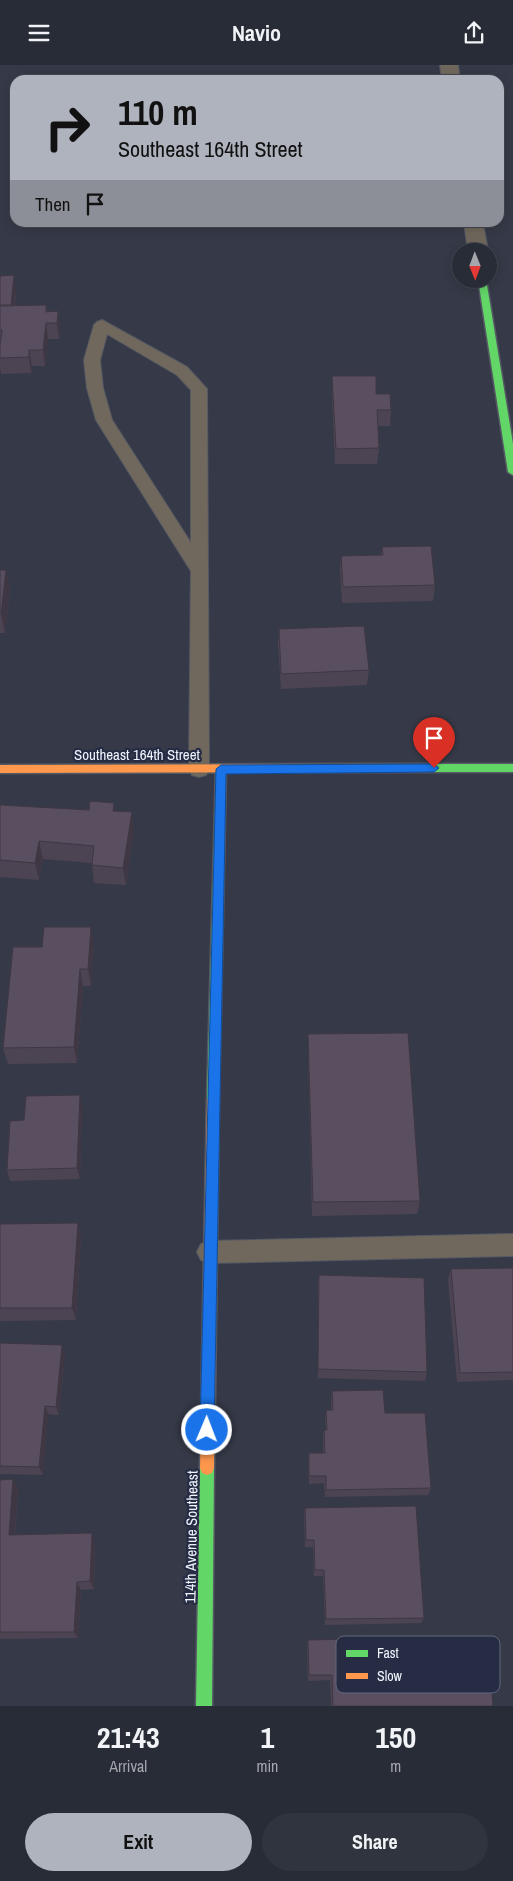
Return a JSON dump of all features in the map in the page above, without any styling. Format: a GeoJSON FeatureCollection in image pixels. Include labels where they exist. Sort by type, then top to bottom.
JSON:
{"type":"FeatureCollection","features":[{"type":"Feature","properties":{"kind":"street"},"geometry":{"type":"LineString","coordinates":[[475,227],[477,243]]}},
{"type":"Feature","properties":{"kind":"street"},"geometry":{"type":"LineString","coordinates":[[483,288],[513,472]]}},
{"type":"Feature","properties":{"kind":"street","name":"Southeast 164th Street"},"geometry":{"type":"LineString","coordinates":[[0,769],[513,768]]}},
{"type":"Feature","properties":{"kind":"street","name":"114th Avenue Southeast"},"geometry":{"type":"LineString","coordinates":[[204,1706],[210,1252],[221,769]]}},
{"type":"Feature","properties":{"kind":"lane"},"geometry":{"type":"LineString","coordinates":[[199,770],[200,571],[199,389],[182,371],[102,325],[92,360],[95,388],[104,420],[200,571]]}},
{"type":"Feature","properties":{"kind":"lane"},"geometry":{"type":"LineString","coordinates":[[210,1252],[513,1245]]}},
{"type":"Feature","properties":{"kind":"building"},"geometry":{"type":"Polygon","coordinates":[[[14,275],[11,305],[0,305],[0,276],[14,275]]]}},
{"type":"Feature","properties":{"kind":"building"},"geometry":{"type":"Polygon","coordinates":[[[46,305],[46,312],[58,311],[57,323],[46,323],[43,350],[29,350],[29,357],[0,358],[2,330],[0,330],[0,306],[46,305]]]}},
{"type":"Feature","properties":{"kind":"building"},"geometry":{"type":"Polygon","coordinates":[[[332,376],[376,376],[376,394],[390,394],[391,410],[377,410],[379,448],[336,449],[332,376]]]}},
{"type":"Feature","properties":{"kind":"building"},"geometry":{"type":"Polygon","coordinates":[[[431,546],[435,585],[343,587],[341,556],[383,555],[382,547],[431,546]]]}},
{"type":"Feature","properties":{"kind":"building"},"geometry":{"type":"Polygon","coordinates":[[[0,570],[6,570],[1,614],[0,614],[0,570]]]}},
{"type":"Feature","properties":{"kind":"building"},"geometry":{"type":"Polygon","coordinates":[[[364,626],[369,670],[281,674],[279,629],[364,626]]]}},
{"type":"Feature","properties":{"kind":"building"},"geometry":{"type":"Polygon","coordinates":[[[90,801],[114,803],[113,811],[132,812],[123,868],[92,865],[94,846],[39,841],[35,863],[0,860],[0,805],[89,810],[90,801]]]}},
{"type":"Feature","properties":{"kind":"building"},"geometry":{"type":"Polygon","coordinates":[[[44,927],[91,927],[88,969],[80,969],[74,1047],[3,1048],[13,947],[42,947],[44,927]]]}},
{"type":"Feature","properties":{"kind":"building"},"geometry":{"type":"Polygon","coordinates":[[[408,1033],[420,1201],[313,1202],[308,1034],[408,1033]]]}},
{"type":"Feature","properties":{"kind":"building"},"geometry":{"type":"Polygon","coordinates":[[[80,1095],[77,1168],[7,1170],[10,1121],[24,1120],[26,1096],[80,1095]]]}},
{"type":"Feature","properties":{"kind":"building"},"geometry":{"type":"Polygon","coordinates":[[[78,1223],[72,1308],[0,1308],[0,1224],[78,1223]]]}},
{"type":"Feature","properties":{"kind":"building"},"geometry":{"type":"Polygon","coordinates":[[[513,1268],[513,1372],[460,1373],[451,1269],[513,1268]]]}},
{"type":"Feature","properties":{"kind":"building"},"geometry":{"type":"Polygon","coordinates":[[[319,1275],[424,1278],[427,1372],[318,1369],[319,1275]]]}},
{"type":"Feature","properties":{"kind":"building"},"geometry":{"type":"Polygon","coordinates":[[[0,1343],[62,1345],[56,1407],[45,1406],[39,1467],[0,1466],[0,1343]]]}},
{"type":"Feature","properties":{"kind":"building"},"geometry":{"type":"Polygon","coordinates":[[[383,1390],[385,1413],[425,1413],[431,1488],[326,1490],[326,1476],[309,1476],[309,1453],[325,1453],[324,1430],[327,1430],[326,1410],[333,1410],[332,1391],[383,1390]]]}},
{"type":"Feature","properties":{"kind":"building"},"geometry":{"type":"Polygon","coordinates":[[[13,1479],[9,1535],[92,1533],[90,1581],[77,1582],[74,1632],[0,1632],[0,1480],[13,1479]]]}},
{"type":"Feature","properties":{"kind":"building"},"geometry":{"type":"Polygon","coordinates":[[[416,1506],[424,1618],[326,1619],[324,1570],[315,1570],[314,1540],[306,1540],[305,1508],[416,1506]]]}},
{"type":"Feature","properties":{"kind":"building"},"geometry":{"type":"Polygon","coordinates":[[[336,1639],[336,1693],[492,1693],[493,1706],[333,1706],[332,1675],[309,1675],[308,1640],[336,1639]]]}},
{"type":"Feature","properties":{"kind":"traffic: fast"},"geometry":{"type":"LineString","coordinates":[[483,288],[513,472]]}},
{"type":"Feature","properties":{"kind":"traffic: fast"},"geometry":{"type":"LineString","coordinates":[[355,768],[513,768]]}},
{"type":"Feature","properties":{"kind":"traffic: fast"},"geometry":{"type":"LineString","coordinates":[[213,1100],[221,770]]}},
{"type":"Feature","properties":{"kind":"traffic: fast"},"geometry":{"type":"LineString","coordinates":[[204,1706],[207,1468]]}},
{"type":"Feature","properties":{"kind":"traffic: slow"},"geometry":{"type":"LineString","coordinates":[[0,769],[355,768]]}},
{"type":"Feature","properties":{"kind":"traffic: slow"},"geometry":{"type":"LineString","coordinates":[[207,1468],[213,1100]]}},
{"type":"Feature","properties":{"kind":"route"},"geometry":{"type":"LineString","coordinates":[[207,1430],[221,769],[434,768]]}}]}
